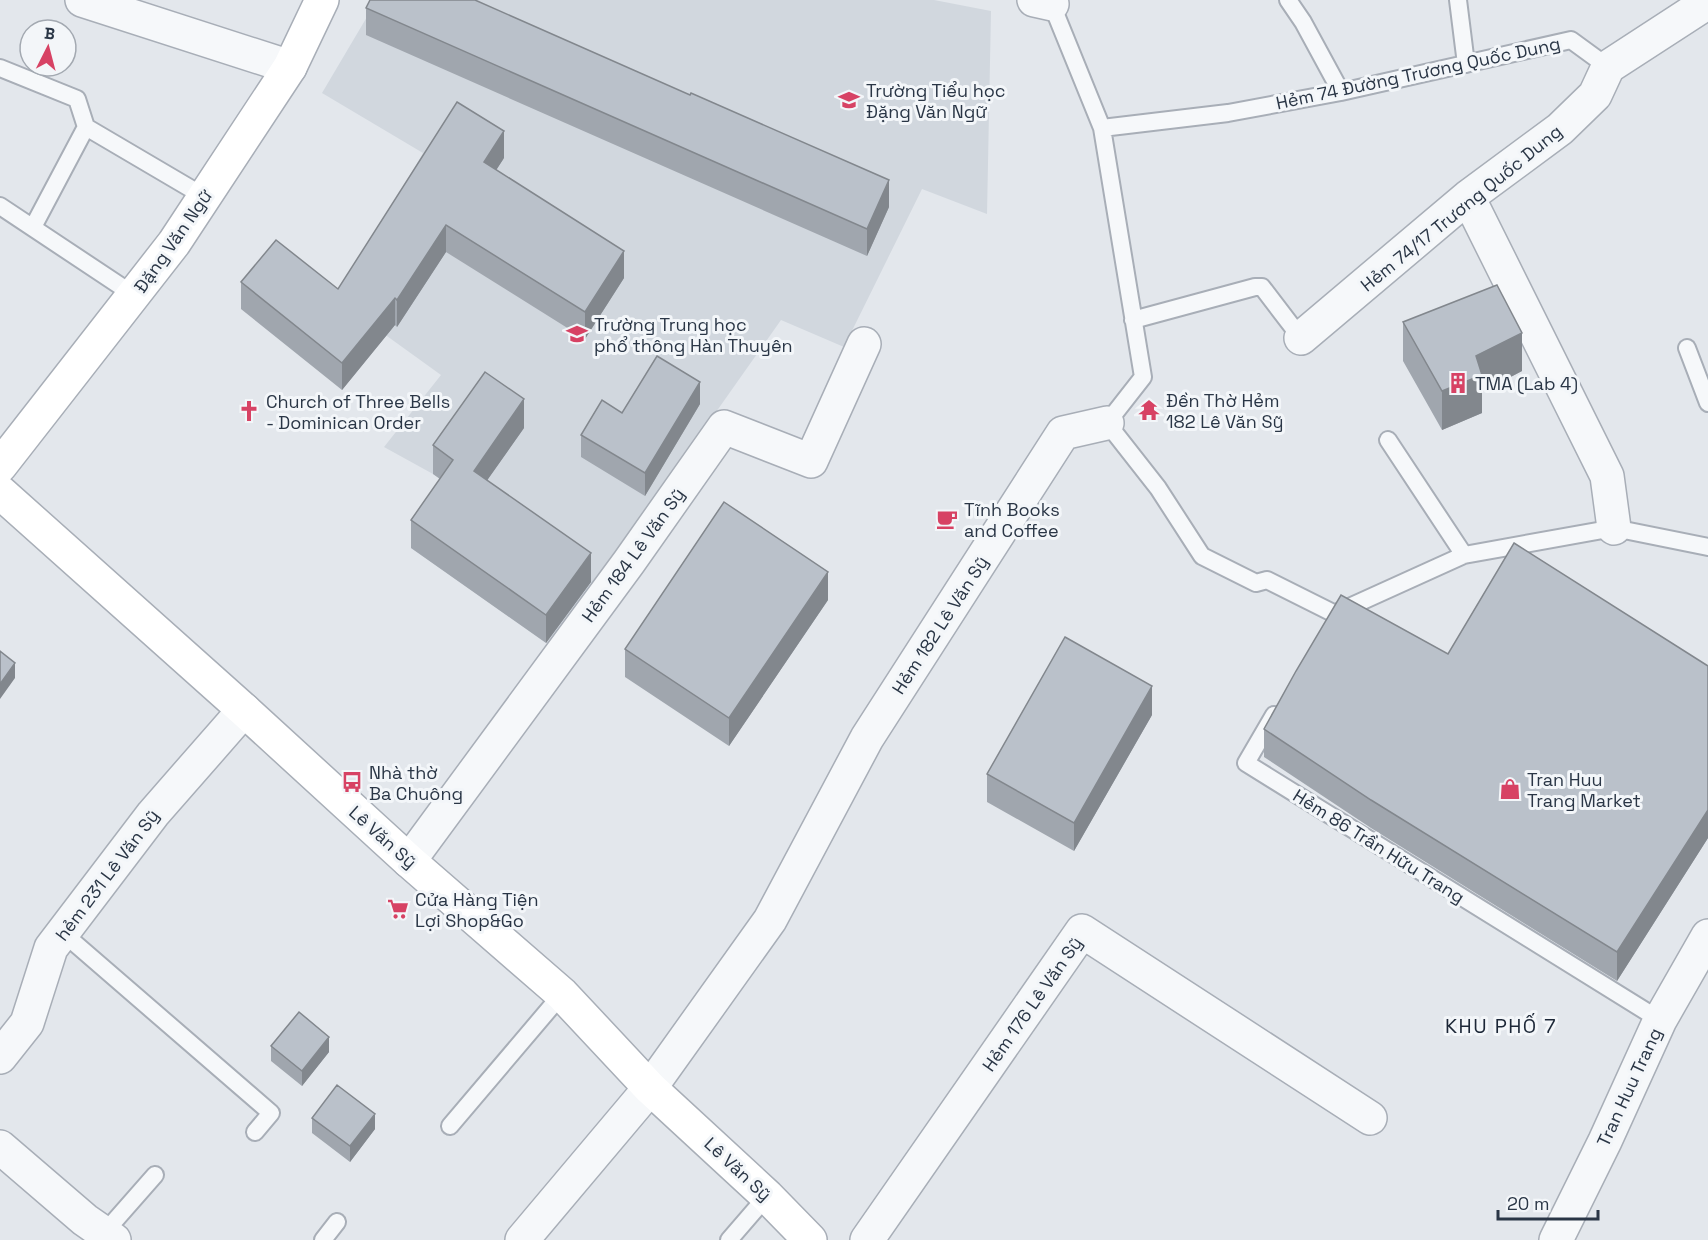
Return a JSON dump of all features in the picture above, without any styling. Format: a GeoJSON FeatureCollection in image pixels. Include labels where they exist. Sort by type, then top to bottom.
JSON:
{"type":"FeatureCollection","features":[{"type":"Feature","properties":{"kind":"main road","name":"Đặng Văn Ngữ"},"geometry":{"type":"LineString","coordinates":[[0,466],[174,243],[290,67],[322,0]]}},
{"type":"Feature","properties":{"kind":"main road","name":"Lê Văn Sỹ"},"geometry":{"type":"LineString","coordinates":[[0,492],[409,861],[561,994],[650,1088],[767,1196],[810,1240]]}},
{"type":"Feature","properties":{"kind":"street"},"geometry":{"type":"LineString","coordinates":[[82,0],[290,67]]}},
{"type":"Feature","properties":{"kind":"street"},"geometry":{"type":"LineString","coordinates":[[1608,67],[1708,2]]}},
{"type":"Feature","properties":{"kind":"street","name":"Hẻm 74/17 Trương Quốc Dung"},"geometry":{"type":"LineString","coordinates":[[1301,338],[1468,197],[1560,129],[1595,95],[1608,67]]}},
{"type":"Feature","properties":{"kind":"street"},"geometry":{"type":"LineString","coordinates":[[1468,197],[1607,476],[1614,528]]}},
{"type":"Feature","properties":{"kind":"street","name":"Hẻm 184 Lê Văn Sỹ"},"geometry":{"type":"LineString","coordinates":[[409,861],[629,562],[724,427],[811,461],[864,344]]}},
{"type":"Feature","properties":{"kind":"street","name":"Hẻm 182 Lê Văn Sỹ"},"geometry":{"type":"LineString","coordinates":[[522,1240],[650,1088],[770,920],[867,738],[1063,433],[1107,423]]}},
{"type":"Feature","properties":{"kind":"street","name":"hẻm 231 Lê Văn Sỹ"},"geometry":{"type":"LineString","coordinates":[[0,1057],[27,1023],[51,948],[153,814],[244,710]]}},
{"type":"Feature","properties":{"kind":"street","name":"Hẻm 176 Lê Văn Sỹ"},"geometry":{"type":"LineString","coordinates":[[867,1240],[1082,931],[1370,1118]]}},
{"type":"Feature","properties":{"kind":"street","name":"Tran Huu Trang"},"geometry":{"type":"LineString","coordinates":[[1556,1240],[1605,1141],[1659,1020],[1708,936]]}},
{"type":"Feature","properties":{"kind":"street"},"geometry":{"type":"LineString","coordinates":[[0,1147],[85,1220],[109,1237]]}},
{"type":"Feature","properties":{"kind":"lane"},"geometry":{"type":"LineString","coordinates":[[1288,0],[1304,22],[1341,92]]}},
{"type":"Feature","properties":{"kind":"lane"},"geometry":{"type":"LineString","coordinates":[[1458,0],[1466,64]]}},
{"type":"Feature","properties":{"kind":"lane"},"geometry":{"type":"LineString","coordinates":[[1045,1],[1102,129],[1143,377],[1107,423],[1158,488],[1202,556],[1256,583],[1267,580],[1332,619],[1464,555],[1614,528],[1708,547]]}},
{"type":"Feature","properties":{"kind":"lane","name":"Hẻm 74 Đường Trương Quốc Dung"},"geometry":{"type":"LineString","coordinates":[[1102,129],[1228,113],[1341,92],[1571,40],[1608,67]]}},
{"type":"Feature","properties":{"kind":"lane"},"geometry":{"type":"LineString","coordinates":[[0,68],[77,99],[86,127],[205,196]]}},
{"type":"Feature","properties":{"kind":"lane"},"geometry":{"type":"LineString","coordinates":[[33,227],[86,127]]}},
{"type":"Feature","properties":{"kind":"lane"},"geometry":{"type":"LineString","coordinates":[[0,206],[134,295]]}},
{"type":"Feature","properties":{"kind":"lane"},"geometry":{"type":"LineString","coordinates":[[1133,321],[1262,287],[1301,338]]}},
{"type":"Feature","properties":{"kind":"lane"},"geometry":{"type":"LineString","coordinates":[[1687,348],[1708,403]]}},
{"type":"Feature","properties":{"kind":"lane"},"geometry":{"type":"LineString","coordinates":[[1388,440],[1464,555]]}},
{"type":"Feature","properties":{"kind":"lane"},"geometry":{"type":"LineString","coordinates":[[1504,548],[1525,561]]}},
{"type":"Feature","properties":{"kind":"lane","name":"Hẻm 86 Trần Hữu Trang"},"geometry":{"type":"LineString","coordinates":[[1281,703],[1246,763],[1659,1020]]}},
{"type":"Feature","properties":{"kind":"lane"},"geometry":{"type":"LineString","coordinates":[[63,933],[271,1113],[255,1132]]}},
{"type":"Feature","properties":{"kind":"lane"},"geometry":{"type":"LineString","coordinates":[[450,1126],[561,994]]}},
{"type":"Feature","properties":{"kind":"lane"},"geometry":{"type":"LineString","coordinates":[[109,1237],[155,1175]]}},
{"type":"Feature","properties":{"kind":"lane"},"geometry":{"type":"LineString","coordinates":[[729,1240],[767,1196]]}},
{"type":"Feature","properties":{"kind":"lane"},"geometry":{"type":"LineString","coordinates":[[323,1240],[337,1221]]}},
{"type":"Feature","properties":{"kind":"shaded area","name":"Trường Trung học phổ thông Hàn Thuyên"},"geometry":{"type":"Polygon","coordinates":[[[377,0],[934,0],[991,11],[987,214],[922,189],[844,347],[781,320],[551,646],[411,548],[453,488],[433,474],[384,447],[441,375],[337,300],[423,153],[322,93],[377,0]]]}},
{"type":"Feature","properties":{"kind":"building"},"geometry":{"type":"Polygon","coordinates":[[[370,0],[475,0],[889,180],[867,229],[366,8],[370,0]]]}},
{"type":"Feature","properties":{"kind":"building"},"geometry":{"type":"Polygon","coordinates":[[[457,102],[504,131],[484,162],[624,251],[585,312],[446,225],[397,300],[395,298],[342,363],[241,282],[276,240],[338,289],[457,102]]]}},
{"type":"Feature","properties":{"kind":"building"},"geometry":{"type":"Polygon","coordinates":[[[1497,285],[1522,333],[1476,356],[1482,375],[1442,391],[1403,322],[1497,285]]]}},
{"type":"Feature","properties":{"kind":"building"},"geometry":{"type":"Polygon","coordinates":[[[657,356],[700,382],[645,473],[581,435],[602,400],[622,413],[657,356]]]}},
{"type":"Feature","properties":{"kind":"building"},"geometry":{"type":"Polygon","coordinates":[[[485,372],[524,399],[474,471],[591,553],[546,615],[411,520],[453,460],[433,445],[485,372]]]}},
{"type":"Feature","properties":{"kind":"building"},"geometry":{"type":"Polygon","coordinates":[[[724,502],[828,572],[729,718],[625,649],[724,502]]]}},
{"type":"Feature","properties":{"kind":"building","name":"Tran Huu Trang Market"},"geometry":{"type":"Polygon","coordinates":[[[1514,543],[1708,666],[1708,810],[1617,952],[1371,800],[1264,729],[1341,595],[1448,654],[1514,543]]]}},
{"type":"Feature","properties":{"kind":"building"},"geometry":{"type":"Polygon","coordinates":[[[1065,637],[1152,686],[1074,823],[987,774],[1065,637]]]}},
{"type":"Feature","properties":{"kind":"building"},"geometry":{"type":"Polygon","coordinates":[[[0,651],[15,663],[0,684],[0,651]]]}},
{"type":"Feature","properties":{"kind":"building"},"geometry":{"type":"Polygon","coordinates":[[[299,1012],[329,1037],[302,1071],[271,1046],[299,1012]]]}},
{"type":"Feature","properties":{"kind":"building"},"geometry":{"type":"Polygon","coordinates":[[[337,1085],[375,1114],[350,1146],[312,1118],[337,1085]]]}},
{"type":"Feature","properties":{"kind":"place","name":"Trường Tiểu học Đặng Văn Ngữ"},"geometry":{"type":"Point","coordinates":[849,100]}},
{"type":"Feature","properties":{"kind":"place","name":"Trường Trung học phổ thông Hàn Thuyên"},"geometry":{"type":"Point","coordinates":[577,334]}},
{"type":"Feature","properties":{"kind":"place","name":"TMA (Lab 4)"},"geometry":{"type":"Point","coordinates":[1458,383]}},
{"type":"Feature","properties":{"kind":"place","name":"Đền Thờ Hẻm 182 Lê Văn Sỹ"},"geometry":{"type":"Point","coordinates":[1149,410]}},
{"type":"Feature","properties":{"kind":"place","name":"Church of Three Bells - Dominican Order"},"geometry":{"type":"Point","coordinates":[249,411]}},
{"type":"Feature","properties":{"kind":"place","name":"Tĩnh Books and Coffee"},"geometry":{"type":"Point","coordinates":[947,519]}},
{"type":"Feature","properties":{"kind":"place","name":"Nhà thờ Ba Chuông"},"geometry":{"type":"Point","coordinates":[352,782]}},
{"type":"Feature","properties":{"kind":"place","name":"Tran Huu Trang Market"},"geometry":{"type":"Point","coordinates":[1510,789]}},
{"type":"Feature","properties":{"kind":"place","name":"Cửa Hàng Tiện Lợi Shop&Go"},"geometry":{"type":"Point","coordinates":[398,909]}},
{"type":"Feature","properties":{"kind":"district","name":"KHU PHỐ 7"},"geometry":{"type":"Point","coordinates":[1501,1026]}}]}
